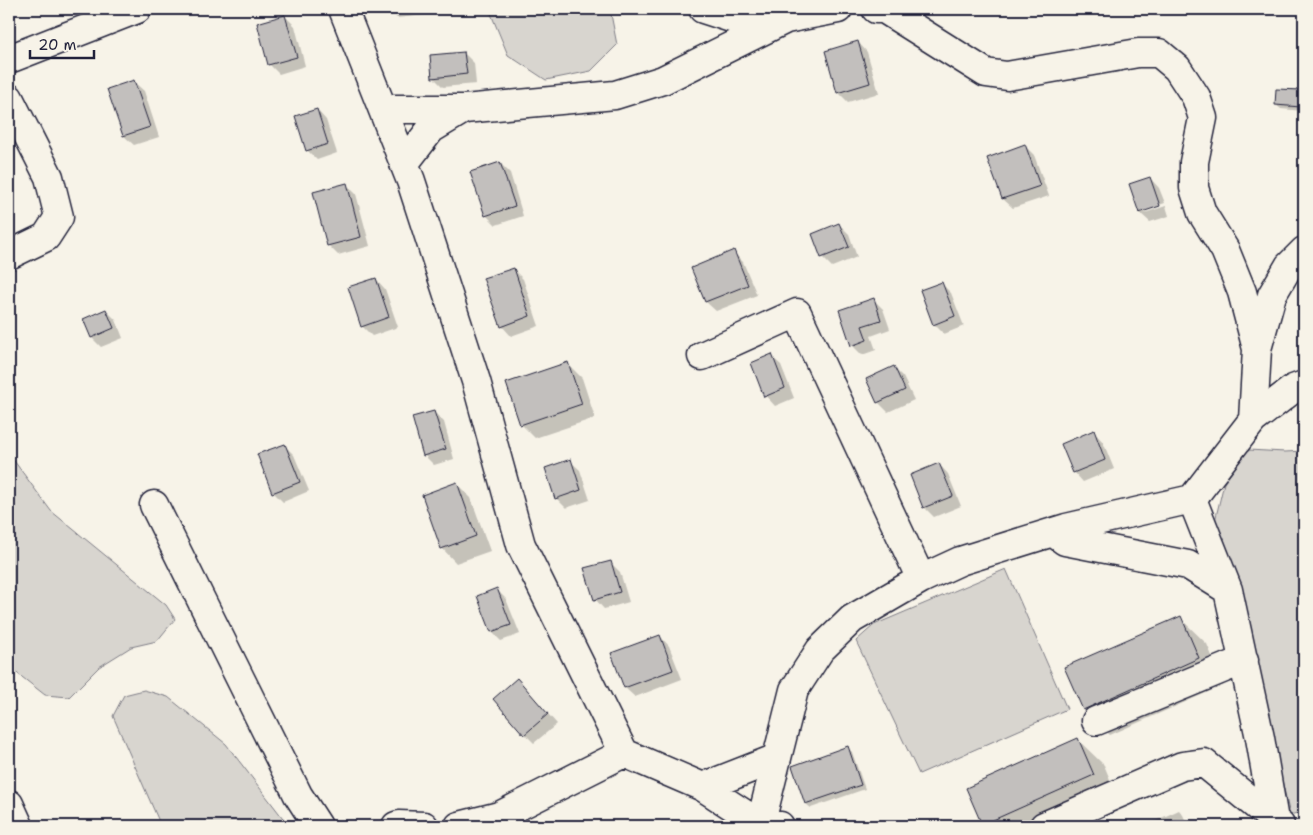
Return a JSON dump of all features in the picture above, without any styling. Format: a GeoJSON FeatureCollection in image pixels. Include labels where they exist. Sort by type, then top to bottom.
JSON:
{"type":"FeatureCollection","features":[{"type":"Feature","properties":{"kind":"street"},"geometry":{"type":"LineString","coordinates":[[9,59],[138,9]]}},
{"type":"Feature","properties":{"kind":"street"},"geometry":{"type":"LineString","coordinates":[[343,9],[404,164],[476,381],[521,545],[624,753],[703,787],[767,825],[777,758],[794,690],[820,650],[852,619],[921,579],[960,561],[1052,532],[1192,498],[1253,420],[1293,389],[1304,385]]}},
{"type":"Feature","properties":{"kind":"street"},"geometry":{"type":"LineString","coordinates":[[703,9],[766,29]]}},
{"type":"Feature","properties":{"kind":"street"},"geometry":{"type":"LineString","coordinates":[[384,110],[464,109],[615,95],[663,80],[786,19],[838,9]]}},
{"type":"Feature","properties":{"kind":"street"},"geometry":{"type":"LineString","coordinates":[[876,9],[884,9],[986,73],[1007,76],[1138,52],[1159,53],[1177,68],[1196,98],[1203,118],[1194,162],[1194,188],[1202,213],[1225,250],[1242,292],[1257,349]]}},
{"type":"Feature","properties":{"kind":"street"},"geometry":{"type":"LineString","coordinates":[[9,98],[49,177],[59,217],[46,237],[9,255]]}},
{"type":"Feature","properties":{"kind":"street"},"geometry":{"type":"LineString","coordinates":[[404,164],[431,129],[464,109]]}},
{"type":"Feature","properties":{"kind":"street"},"geometry":{"type":"LineString","coordinates":[[1253,420],[1257,349],[1272,294],[1289,266],[1304,251]]}},
{"type":"Feature","properties":{"kind":"street"},"geometry":{"type":"LineString","coordinates":[[702,356],[797,313],[921,579]]}},
{"type":"Feature","properties":{"kind":"street"},"geometry":{"type":"LineString","coordinates":[[1192,498],[1228,590],[1277,823]]}},
{"type":"Feature","properties":{"kind":"street"},"geometry":{"type":"LineString","coordinates":[[154,505],[298,795],[318,826]]}},
{"type":"Feature","properties":{"kind":"street"},"geometry":{"type":"LineString","coordinates":[[1052,532],[1065,541],[1188,565],[1228,590]]}},
{"type":"Feature","properties":{"kind":"street"},"geometry":{"type":"LineString","coordinates":[[1096,721],[1244,660]]}},
{"type":"Feature","properties":{"kind":"street"},"geometry":{"type":"LineString","coordinates":[[459,826],[499,816],[624,753]]}},
{"type":"Feature","properties":{"kind":"street"},"geometry":{"type":"LineString","coordinates":[[703,787],[777,758]]}},
{"type":"Feature","properties":{"kind":"street"},"geometry":{"type":"LineString","coordinates":[[1044,826],[1182,766],[1204,763],[1277,823]]}},
{"type":"Feature","properties":{"kind":"street"},"geometry":{"type":"LineString","coordinates":[[9,804],[19,826]]}},
{"type":"Feature","properties":{"kind":"shaded area"},"geometry":{"type":"Polygon","coordinates":[[[489,9],[610,9],[617,45],[591,71],[546,80],[508,55],[489,9]]]}},
{"type":"Feature","properties":{"kind":"shaded area"},"geometry":{"type":"Polygon","coordinates":[[[1248,450],[1304,451],[1304,811],[1290,815],[1254,660],[1215,521],[1224,483],[1248,450]]]}},
{"type":"Feature","properties":{"kind":"shaded area"},"geometry":{"type":"Polygon","coordinates":[[[9,454],[51,511],[166,605],[175,619],[157,641],[131,647],[99,667],[69,697],[45,695],[9,665],[9,454]]]}},
{"type":"Feature","properties":{"kind":"shaded area"},"geometry":{"type":"Polygon","coordinates":[[[1006,569],[1067,709],[919,774],[856,641],[874,625],[1006,569]]]}},
{"type":"Feature","properties":{"kind":"shaded area"},"geometry":{"type":"Polygon","coordinates":[[[144,690],[168,697],[226,744],[289,826],[161,826],[113,716],[124,695],[144,690]]]}},
{"type":"Feature","properties":{"kind":"building"},"geometry":{"type":"Polygon","coordinates":[[[285,15],[297,57],[268,65],[257,23],[285,15]]]}},
{"type":"Feature","properties":{"kind":"building"},"geometry":{"type":"Polygon","coordinates":[[[858,41],[870,83],[837,93],[825,51],[858,41]]]}},
{"type":"Feature","properties":{"kind":"building"},"geometry":{"type":"Polygon","coordinates":[[[464,52],[467,74],[432,78],[430,55],[464,52]]]}},
{"type":"Feature","properties":{"kind":"building"},"geometry":{"type":"Polygon","coordinates":[[[134,80],[150,127],[123,136],[107,89],[134,80]]]}},
{"type":"Feature","properties":{"kind":"building"},"geometry":{"type":"Polygon","coordinates":[[[1276,89],[1302,90],[1301,107],[1275,105],[1276,89]]]}},
{"type":"Feature","properties":{"kind":"building"},"geometry":{"type":"Polygon","coordinates":[[[317,109],[328,144],[306,151],[295,116],[317,109]]]}},
{"type":"Feature","properties":{"kind":"building"},"geometry":{"type":"Polygon","coordinates":[[[1025,144],[1040,186],[1002,199],[987,158],[1025,144]]]}},
{"type":"Feature","properties":{"kind":"building"},"geometry":{"type":"Polygon","coordinates":[[[500,162],[515,206],[485,216],[470,172],[500,162]]]}},
{"type":"Feature","properties":{"kind":"building"},"geometry":{"type":"Polygon","coordinates":[[[1150,177],[1160,206],[1139,213],[1129,184],[1150,177]]]}},
{"type":"Feature","properties":{"kind":"building"},"geometry":{"type":"Polygon","coordinates":[[[347,183],[361,237],[327,246],[313,192],[347,183]]]}},
{"type":"Feature","properties":{"kind":"building"},"geometry":{"type":"Polygon","coordinates":[[[839,223],[849,247],[821,258],[812,234],[839,223]]]}},
{"type":"Feature","properties":{"kind":"building"},"geometry":{"type":"Polygon","coordinates":[[[734,250],[748,285],[705,302],[691,268],[734,250]]]}},
{"type":"Feature","properties":{"kind":"building"},"geometry":{"type":"Polygon","coordinates":[[[514,268],[530,316],[501,327],[483,278],[514,268]]]}},
{"type":"Feature","properties":{"kind":"building"},"geometry":{"type":"Polygon","coordinates":[[[376,278],[389,317],[361,327],[348,287],[376,278]]]}},
{"type":"Feature","properties":{"kind":"building"},"geometry":{"type":"Polygon","coordinates":[[[942,282],[955,316],[933,325],[920,290],[942,282]]]}},
{"type":"Feature","properties":{"kind":"building"},"geometry":{"type":"Polygon","coordinates":[[[874,298],[881,320],[862,326],[867,340],[851,346],[839,310],[874,298]]]}},
{"type":"Feature","properties":{"kind":"building"},"geometry":{"type":"Polygon","coordinates":[[[106,309],[114,328],[91,338],[83,319],[106,309]]]}},
{"type":"Feature","properties":{"kind":"building"},"geometry":{"type":"Polygon","coordinates":[[[772,354],[785,388],[764,397],[751,363],[772,354]]]}},
{"type":"Feature","properties":{"kind":"building"},"geometry":{"type":"Polygon","coordinates":[[[568,362],[582,404],[520,425],[506,383],[568,362]]]}},
{"type":"Feature","properties":{"kind":"building"},"geometry":{"type":"Polygon","coordinates":[[[894,366],[905,390],[877,403],[866,379],[894,366]]]}},
{"type":"Feature","properties":{"kind":"building"},"geometry":{"type":"Polygon","coordinates":[[[434,411],[446,449],[423,456],[412,417],[434,411]]]}},
{"type":"Feature","properties":{"kind":"building"},"geometry":{"type":"Polygon","coordinates":[[[1094,430],[1105,460],[1073,473],[1061,444],[1094,430]]]}},
{"type":"Feature","properties":{"kind":"building"},"geometry":{"type":"Polygon","coordinates":[[[285,444],[300,482],[272,493],[257,454],[285,444]]]}},
{"type":"Feature","properties":{"kind":"building"},"geometry":{"type":"Polygon","coordinates":[[[571,459],[581,490],[555,499],[545,468],[571,459]]]}},
{"type":"Feature","properties":{"kind":"building"},"geometry":{"type":"Polygon","coordinates":[[[939,463],[953,496],[923,508],[910,475],[939,463]]]}},
{"type":"Feature","properties":{"kind":"building"},"geometry":{"type":"Polygon","coordinates":[[[457,482],[476,536],[441,549],[422,495],[457,482]]]}},
{"type":"Feature","properties":{"kind":"building"},"geometry":{"type":"Polygon","coordinates":[[[611,561],[620,592],[594,600],[584,568],[611,561]]]}},
{"type":"Feature","properties":{"kind":"building"},"geometry":{"type":"Polygon","coordinates":[[[497,588],[511,625],[491,632],[477,596],[497,588]]]}},
{"type":"Feature","properties":{"kind":"building"},"geometry":{"type":"Polygon","coordinates":[[[1181,616],[1199,658],[1083,710],[1064,667],[1181,616]]]}},
{"type":"Feature","properties":{"kind":"building"},"geometry":{"type":"Polygon","coordinates":[[[660,635],[673,670],[624,688],[611,653],[660,635]]]}},
{"type":"Feature","properties":{"kind":"building"},"geometry":{"type":"Polygon","coordinates":[[[517,678],[548,714],[524,735],[493,699],[517,678]]]}},
{"type":"Feature","properties":{"kind":"building"},"geometry":{"type":"Polygon","coordinates":[[[1078,738],[1094,775],[982,825],[966,788],[1078,738]]]}},
{"type":"Feature","properties":{"kind":"building"},"geometry":{"type":"Polygon","coordinates":[[[848,746],[861,785],[805,804],[792,766],[848,746]]]}}]}
